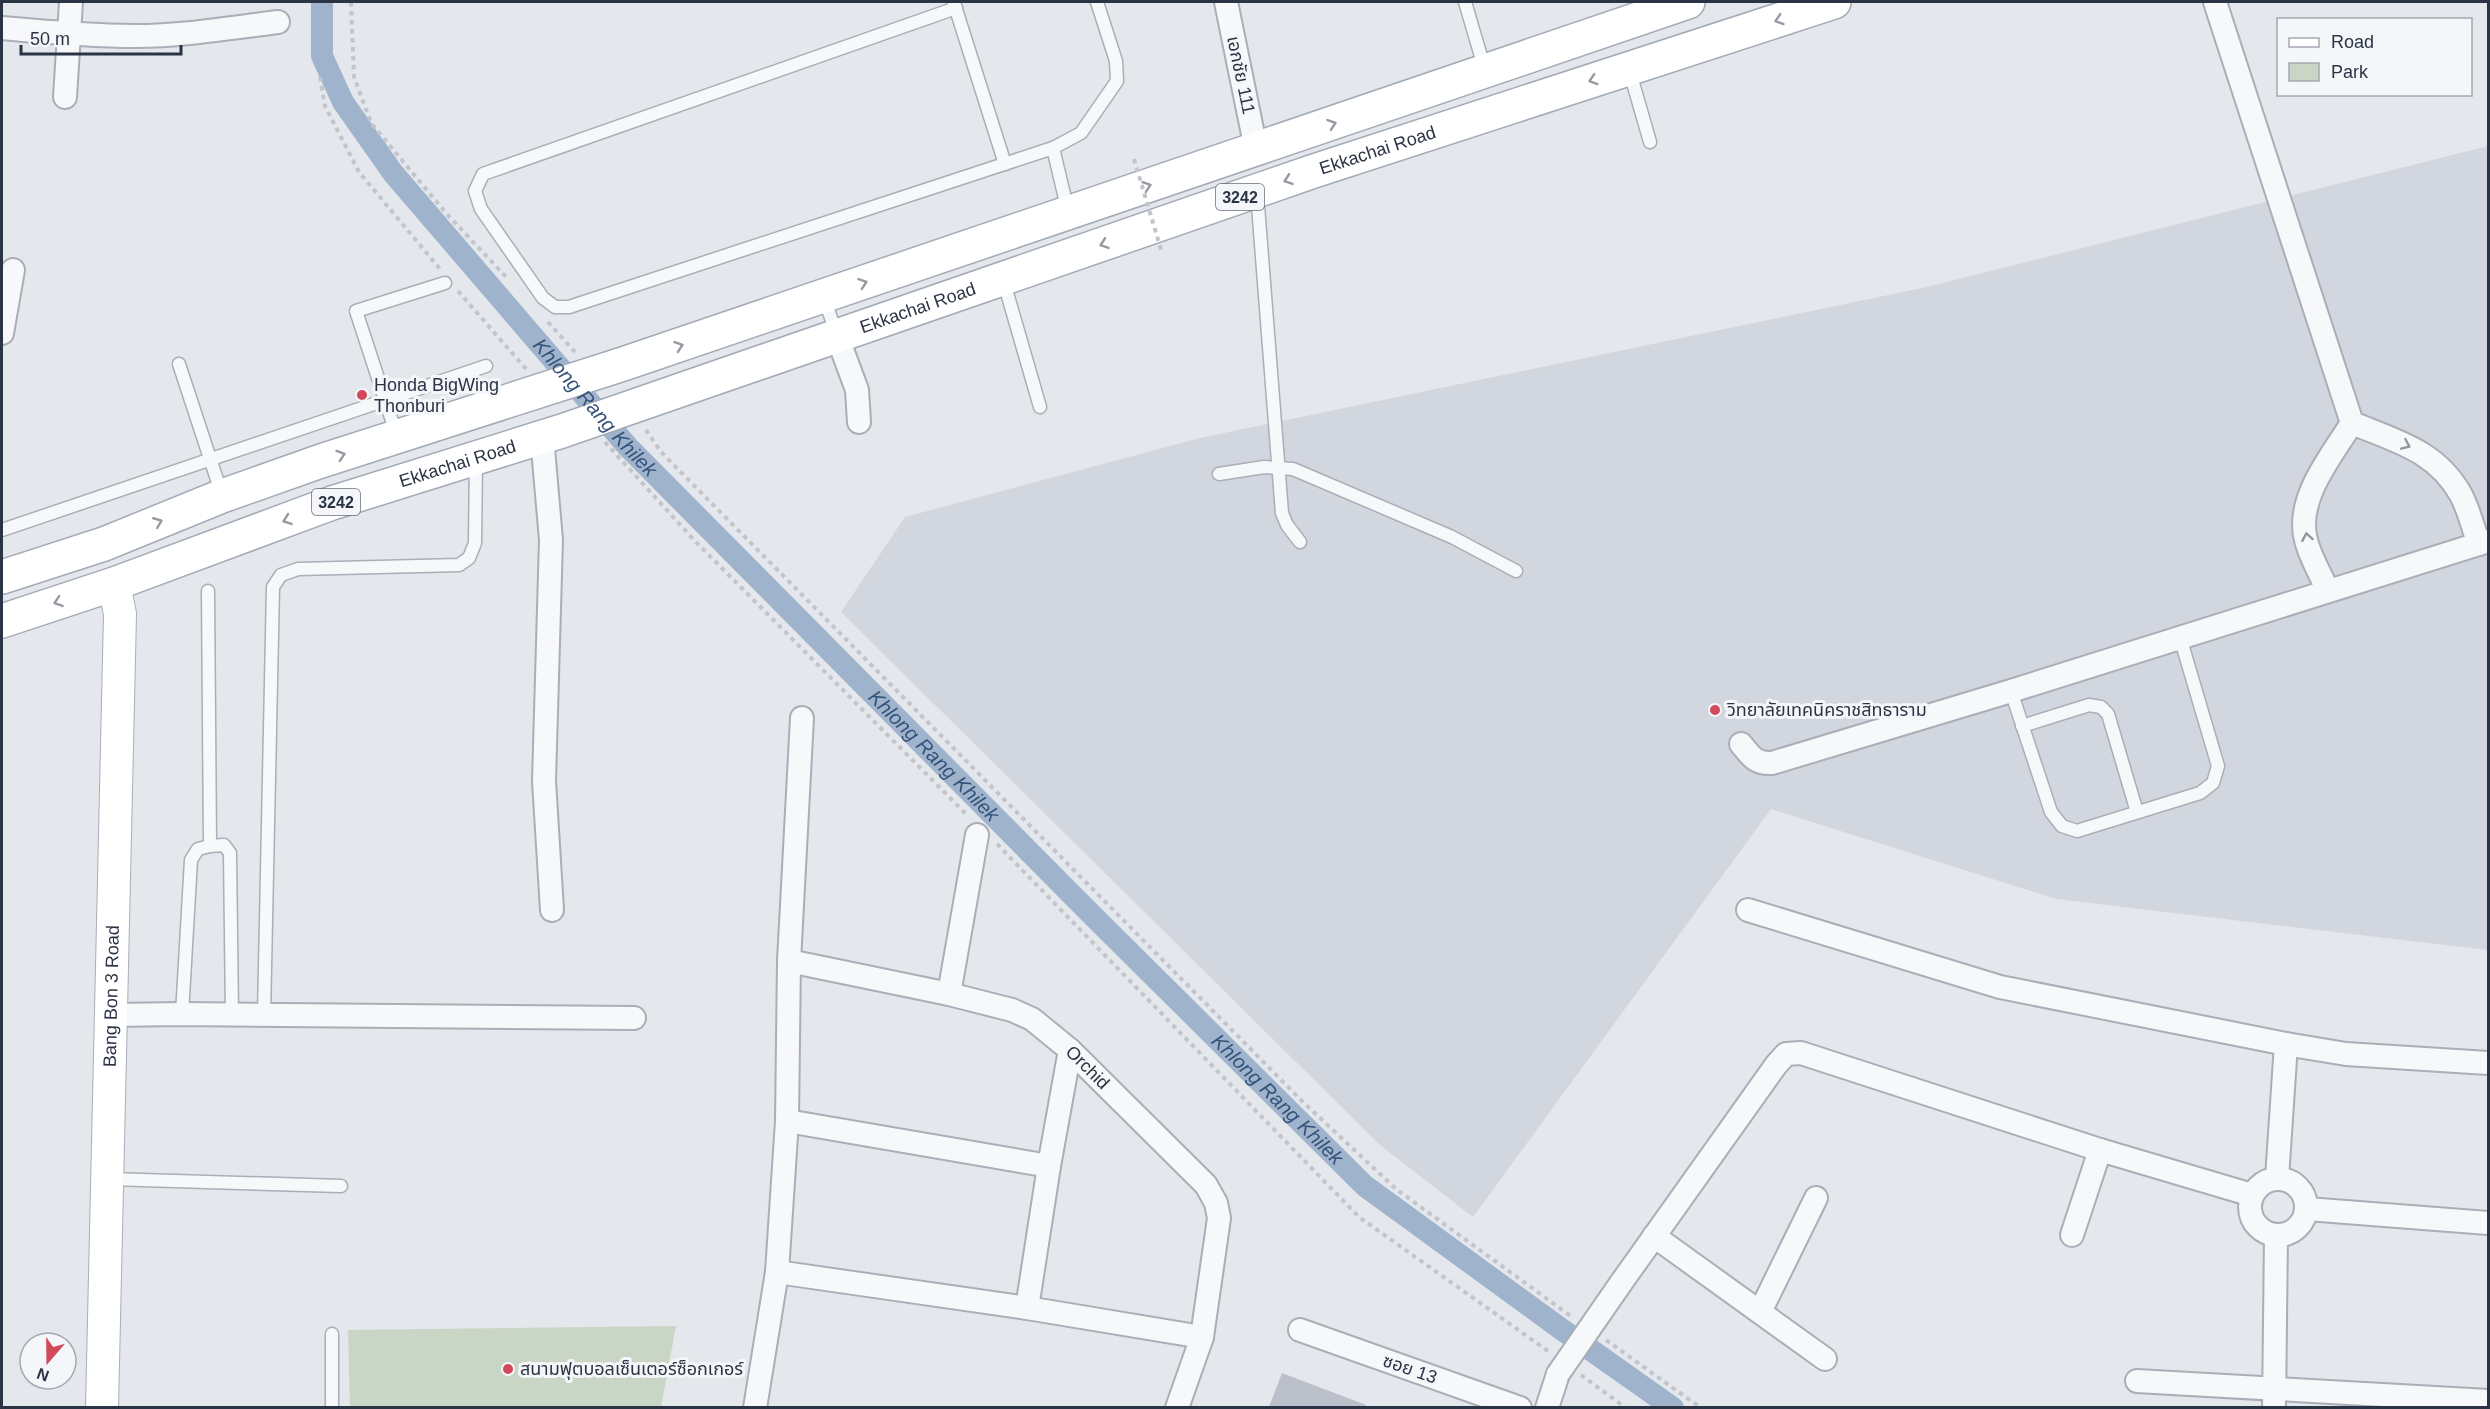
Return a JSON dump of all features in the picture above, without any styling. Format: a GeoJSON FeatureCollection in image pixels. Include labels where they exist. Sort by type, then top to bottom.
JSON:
{"type":"FeatureCollection","features":[{"type":"Feature","properties":{"kind":"main road","name":"3242"},"geometry":{"type":"LineString","coordinates":[[2,577],[104,544],[222,496],[397,437],[538,380],[623,364],[1688,2]]}},
{"type":"Feature","properties":{"kind":"main road","name":"Ekkachai Road"},"geometry":{"type":"LineString","coordinates":[[2,621],[114,584],[332,503],[552,434],[646,414],[837,336],[1257,191],[1834,2]]}},
{"type":"Feature","properties":{"kind":"main road"},"geometry":{"type":"LineString","coordinates":[[104,544],[114,584]]}},
{"type":"Feature","properties":{"kind":"main road","name":"Bang Bon 3 Road"},"geometry":{"type":"LineString","coordinates":[[102,1407],[120,614],[114,584]]}},
{"type":"Feature","properties":{"kind":"street"},"geometry":{"type":"LineString","coordinates":[[65,97],[71,2]]}},
{"type":"Feature","properties":{"kind":"street","name":"เอกชัย 111"},"geometry":{"type":"LineString","coordinates":[[1226,2],[1256,149]]}},
{"type":"Feature","properties":{"kind":"street"},"geometry":{"type":"LineString","coordinates":[[1741,744],[1755,761],[1762,764],[1772,763],[2011,691],[2484,542],[2462,497],[2445,470],[2418,450],[2352,423],[2215,2]]}},
{"type":"Feature","properties":{"kind":"street"},"geometry":{"type":"LineString","coordinates":[[2,28],[69,34],[136,36],[182,34],[278,22]]}},
{"type":"Feature","properties":{"kind":"street"},"geometry":{"type":"LineString","coordinates":[[2,333],[13,270]]}},
{"type":"Feature","properties":{"kind":"street"},"geometry":{"type":"LineString","coordinates":[[837,336],[857,390],[859,422]]}},
{"type":"Feature","properties":{"kind":"street"},"geometry":{"type":"LineString","coordinates":[[2328,591],[2305,539],[2305,511],[2316,481],[2352,423]]}},
{"type":"Feature","properties":{"kind":"street"},"geometry":{"type":"LineString","coordinates":[[552,434],[544,781],[552,910]]}},
{"type":"Feature","properties":{"kind":"street"},"geometry":{"type":"LineString","coordinates":[[755,1407],[777,1272],[787,1121],[789,961],[802,718]]}},
{"type":"Feature","properties":{"kind":"street"},"geometry":{"type":"LineString","coordinates":[[949,994],[982,833]]}},
{"type":"Feature","properties":{"kind":"street"},"geometry":{"type":"LineString","coordinates":[[1748,910],[2000,987],[2346,1054],[2488,1063]]}},
{"type":"Feature","properties":{"kind":"street","name":"Orchid"},"geometry":{"type":"LineString","coordinates":[[789,961],[949,994],[1011,1010],[1032,1019],[1070,1050],[1206,1185],[1216,1203],[1219,1218],[1202,1337],[1177,1407]]}},
{"type":"Feature","properties":{"kind":"street"},"geometry":{"type":"LineString","coordinates":[[111,1016],[182,1014],[634,1018]]}},
{"type":"Feature","properties":{"kind":"street"},"geometry":{"type":"LineString","coordinates":[[2277,1178],[2286,1044]]}},
{"type":"Feature","properties":{"kind":"street"},"geometry":{"type":"LineString","coordinates":[[1027,1308],[1070,1050]]}},
{"type":"Feature","properties":{"kind":"street"},"geometry":{"type":"LineString","coordinates":[[1547,1407],[1569,1374],[1621,1283],[1786,1054],[1801,1053],[2100,1150],[2252,1195]]}},
{"type":"Feature","properties":{"kind":"street"},"geometry":{"type":"LineString","coordinates":[[787,1121],[1049,1166]]}},
{"type":"Feature","properties":{"kind":"street"},"geometry":{"type":"LineString","coordinates":[[2072,1235],[2100,1150]]}},
{"type":"Feature","properties":{"kind":"street"},"geometry":{"type":"LineString","coordinates":[[2277,1178],[2292,1182],[2300,1188],[2305,1196],[2307,1209],[2296,1229],[2277,1235],[2264,1231],[2256,1225],[2250,1215],[2249,1205],[2252,1195],[2260,1184],[2277,1178]]}},
{"type":"Feature","properties":{"kind":"street"},"geometry":{"type":"LineString","coordinates":[[1760,1312],[1816,1198]]}},
{"type":"Feature","properties":{"kind":"street"},"geometry":{"type":"LineString","coordinates":[[2307,1209],[2488,1223]]}},
{"type":"Feature","properties":{"kind":"street"},"geometry":{"type":"LineString","coordinates":[[2274,1398],[2277,1235]]}},
{"type":"Feature","properties":{"kind":"street"},"geometry":{"type":"LineString","coordinates":[[1654,1236],[1825,1359]]}},
{"type":"Feature","properties":{"kind":"street"},"geometry":{"type":"LineString","coordinates":[[777,1272],[1027,1308],[1202,1337]]}},
{"type":"Feature","properties":{"kind":"street","name":"ซอย 13"},"geometry":{"type":"LineString","coordinates":[[1300,1330],[1520,1407]]}},
{"type":"Feature","properties":{"kind":"street"},"geometry":{"type":"LineString","coordinates":[[2137,1381],[2274,1398],[2488,1401]]}},
{"type":"Feature","properties":{"kind":"lane"},"geometry":{"type":"LineString","coordinates":[[1005,164],[955,5],[483,174],[475,190],[481,209],[543,298],[555,307],[569,308],[1005,164],[1053,148],[1081,134],[1117,81],[1116,61],[1097,2]]}},
{"type":"Feature","properties":{"kind":"lane"},"geometry":{"type":"LineString","coordinates":[[1466,2],[1485,71]]}},
{"type":"Feature","properties":{"kind":"lane"},"geometry":{"type":"LineString","coordinates":[[1629,69],[1650,142]]}},
{"type":"Feature","properties":{"kind":"lane"},"geometry":{"type":"LineString","coordinates":[[1053,148],[1069,212]]}},
{"type":"Feature","properties":{"kind":"lane"},"geometry":{"type":"LineString","coordinates":[[1257,191],[1270,383],[1280,468],[1282,513],[1287,525],[1300,542]]}},
{"type":"Feature","properties":{"kind":"lane"},"geometry":{"type":"LineString","coordinates":[[1003,279],[1040,407]]}},
{"type":"Feature","properties":{"kind":"lane"},"geometry":{"type":"LineString","coordinates":[[397,437],[356,311],[449,283]]}},
{"type":"Feature","properties":{"kind":"lane"},"geometry":{"type":"LineString","coordinates":[[823,296],[837,336]]}},
{"type":"Feature","properties":{"kind":"lane"},"geometry":{"type":"LineString","coordinates":[[179,364],[222,496]]}},
{"type":"Feature","properties":{"kind":"lane"},"geometry":{"type":"LineString","coordinates":[[2,530],[486,366]]}},
{"type":"Feature","properties":{"kind":"lane"},"geometry":{"type":"LineString","coordinates":[[264,1015],[273,587],[281,575],[298,569],[459,565],[470,558],[475,543],[476,459]]}},
{"type":"Feature","properties":{"kind":"lane"},"geometry":{"type":"LineString","coordinates":[[1219,474],[1264,467],[1293,469],[1452,537],[1516,571]]}},
{"type":"Feature","properties":{"kind":"lane"},"geometry":{"type":"LineString","coordinates":[[208,591],[210,846]]}},
{"type":"Feature","properties":{"kind":"lane"},"geometry":{"type":"LineString","coordinates":[[2011,691],[2050,812],[2062,826],[2077,831],[2200,793],[2213,783],[2218,766],[2180,637]]}},
{"type":"Feature","properties":{"kind":"lane"},"geometry":{"type":"LineString","coordinates":[[2022,726],[2089,705],[2101,707],[2108,714],[2138,812]]}},
{"type":"Feature","properties":{"kind":"lane"},"geometry":{"type":"LineString","coordinates":[[182,1014],[191,860],[198,849],[224,845],[230,854],[232,1016]]}},
{"type":"Feature","properties":{"kind":"lane"},"geometry":{"type":"LineString","coordinates":[[107,1179],[341,1186]]}},
{"type":"Feature","properties":{"kind":"lane"},"geometry":{"type":"LineString","coordinates":[[332,1334],[332,1407]]}},
{"type":"Feature","properties":{"kind":"path"},"geometry":{"type":"LineString","coordinates":[[351,2],[354,77],[371,123],[445,212],[511,282]]}},
{"type":"Feature","properties":{"kind":"path"},"geometry":{"type":"LineString","coordinates":[[320,77],[325,106],[358,172],[449,283],[538,380]]}},
{"type":"Feature","properties":{"kind":"path"},"geometry":{"type":"LineString","coordinates":[[1134,159],[1162,253]]}},
{"type":"Feature","properties":{"kind":"path"},"geometry":{"type":"LineString","coordinates":[[543,318],[575,352]]}},
{"type":"Feature","properties":{"kind":"path"},"geometry":{"type":"LineString","coordinates":[[646,414],[661,452],[1302,1101],[1396,1188],[1576,1319]]}},
{"type":"Feature","properties":{"kind":"path"},"geometry":{"type":"LineString","coordinates":[[599,435],[694,540],[1359,1216],[1550,1353]]}},
{"type":"Feature","properties":{"kind":"path"},"geometry":{"type":"LineString","coordinates":[[1605,1340],[1701,1407]]}},
{"type":"Feature","properties":{"kind":"path"},"geometry":{"type":"LineString","coordinates":[[1569,1374],[1626,1407]]}},
{"type":"Feature","properties":{"kind":"shaded area","name":"วิทยาลัยเทคนิคราชสิทธาราม"},"geometry":{"type":"Polygon","coordinates":[[[2488,146],[2488,950],[2056,899],[1771,809],[1473,1217],[1380,1145],[841,612],[905,517],[1200,438],[1927,287],[2488,146]]]}},
{"type":"Feature","properties":{"kind":"green space","name":"สนามฟุตบอลเซ็นเตอร์ซ็อกเกอร์"},"geometry":{"type":"Polygon","coordinates":[[[676,1326],[661,1407],[350,1407],[348,1330],[676,1326]]]}},
{"type":"Feature","properties":{"kind":"building"},"geometry":{"type":"Polygon","coordinates":[[[1282,1373],[1366,1405],[1366,1407],[1269,1407],[1282,1373]]]}},
{"type":"Feature","properties":{"kind":"waterway","name":"Khlong Rang Khilek"},"geometry":{"type":"LineString","coordinates":[[322,2],[322,56],[343,102],[393,173],[628,447],[1088,911],[1365,1186],[1673,1408]]}},
{"type":"Feature","properties":{"kind":"place","name":"Honda BigWing Thonburi"},"geometry":{"type":"Point","coordinates":[362,395]}},
{"type":"Feature","properties":{"kind":"place","name":"วิทยาลัยเทคนิคราชสิทธาราม"},"geometry":{"type":"Point","coordinates":[1715,710]}},
{"type":"Feature","properties":{"kind":"place","name":"สนามฟุตบอลเซ็นเตอร์ซ็อกเกอร์"},"geometry":{"type":"Point","coordinates":[508,1369]}}]}
